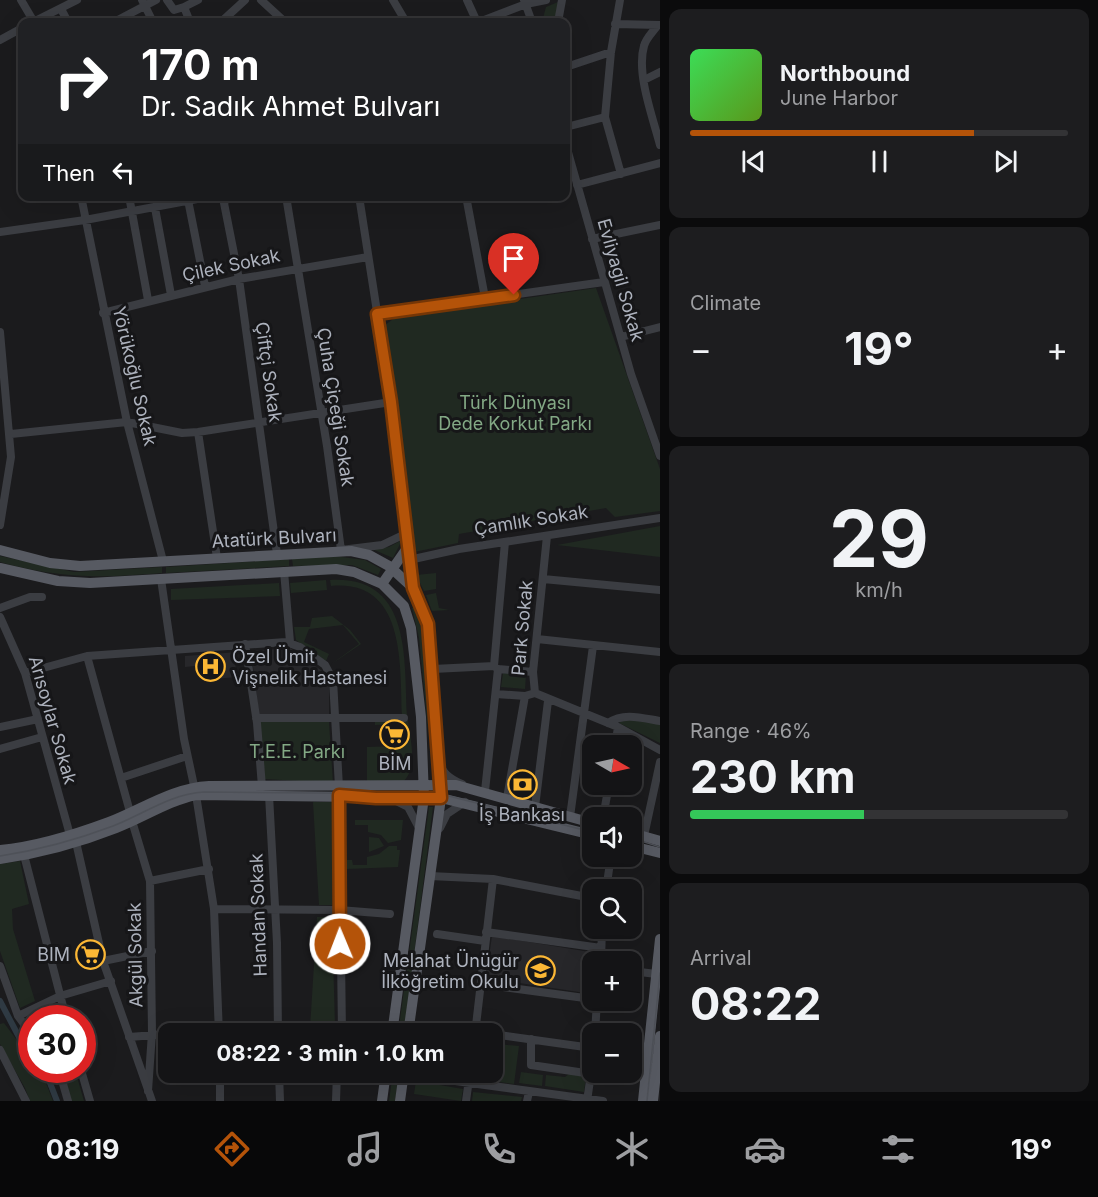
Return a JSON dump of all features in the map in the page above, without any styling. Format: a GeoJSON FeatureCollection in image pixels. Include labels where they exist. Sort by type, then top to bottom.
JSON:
{"type":"FeatureCollection","features":[{"type":"Feature","properties":{"kind":"main road"},"geometry":{"type":"LineString","coordinates":[[382,584],[407,548]]}},
{"type":"Feature","properties":{"kind":"main road","name":"Atatürk Bulvarı"},"geometry":{"type":"LineString","coordinates":[[0,550],[67,566],[341,550],[369,555],[392,569],[415,592],[428,624],[441,798],[410,1023]]}},
{"type":"Feature","properties":{"kind":"main road"},"geometry":{"type":"LineString","coordinates":[[404,606],[415,592],[409,562]]}},
{"type":"Feature","properties":{"kind":"main road","name":"Atatürk Bulvarı"},"geometry":{"type":"LineString","coordinates":[[0,568],[58,581],[90,583],[336,569],[354,572],[382,584],[404,606],[411,628],[421,717],[425,784],[393,1023]]}},
{"type":"Feature","properties":{"kind":"main road"},"geometry":{"type":"LineString","coordinates":[[0,859],[24,855],[73,838],[195,791],[339,791],[441,784],[481,790],[582,820]]}},
{"type":"Feature","properties":{"kind":"main road"},"geometry":{"type":"LineString","coordinates":[[339,791],[376,798],[424,797],[466,802],[582,832]]}},
{"type":"Feature","properties":{"kind":"main road"},"geometry":{"type":"LineString","coordinates":[[644,836],[660,841]]}},
{"type":"Feature","properties":{"kind":"main road"},"geometry":{"type":"LineString","coordinates":[[5,850],[73,838]]}},
{"type":"Feature","properties":{"kind":"main road"},"geometry":{"type":"LineString","coordinates":[[642,849],[657,854]]}},
{"type":"Feature","properties":{"kind":"main road"},"geometry":{"type":"LineString","coordinates":[[643,1101],[660,939]]}},
{"type":"Feature","properties":{"kind":"main road"},"geometry":{"type":"LineString","coordinates":[[653,1101],[660,1036]]}},
{"type":"Feature","properties":{"kind":"main road"},"geometry":{"type":"LineString","coordinates":[[382,1101],[384,1083]]}},
{"type":"Feature","properties":{"kind":"main road"},"geometry":{"type":"LineString","coordinates":[[400,1101],[403,1083]]}},
{"type":"Feature","properties":{"kind":"street"},"geometry":{"type":"LineString","coordinates":[[21,0],[31,18]]}},
{"type":"Feature","properties":{"kind":"street"},"geometry":{"type":"LineString","coordinates":[[42,18],[77,0]]}},
{"type":"Feature","properties":{"kind":"street"},"geometry":{"type":"LineString","coordinates":[[121,18],[144,4],[156,0]]}},
{"type":"Feature","properties":{"kind":"street"},"geometry":{"type":"LineString","coordinates":[[167,0],[174,10],[198,0]]}},
{"type":"Feature","properties":{"kind":"street"},"geometry":{"type":"LineString","coordinates":[[226,18],[246,0]]}},
{"type":"Feature","properties":{"kind":"street"},"geometry":{"type":"LineString","coordinates":[[261,0],[281,18]]}},
{"type":"Feature","properties":{"kind":"street"},"geometry":{"type":"LineString","coordinates":[[393,0],[404,18]]}},
{"type":"Feature","properties":{"kind":"street"},"geometry":{"type":"LineString","coordinates":[[467,0],[476,18]]}},
{"type":"Feature","properties":{"kind":"street"},"geometry":{"type":"LineString","coordinates":[[487,18],[525,2],[546,0]]}},
{"type":"Feature","properties":{"kind":"street"},"geometry":{"type":"LineString","coordinates":[[559,18],[562,0]]}},
{"type":"Feature","properties":{"kind":"street"},"geometry":{"type":"LineString","coordinates":[[620,0],[611,52],[605,117],[621,174]]}},
{"type":"Feature","properties":{"kind":"street"},"geometry":{"type":"LineString","coordinates":[[525,2],[531,18]]}},
{"type":"Feature","properties":{"kind":"street"},"geometry":{"type":"LineString","coordinates":[[144,4],[151,18]]}},
{"type":"Feature","properties":{"kind":"street"},"geometry":{"type":"LineString","coordinates":[[184,7],[188,18]]}},
{"type":"Feature","properties":{"kind":"street"},"geometry":{"type":"LineString","coordinates":[[61,9],[66,18]]}},
{"type":"Feature","properties":{"kind":"street"},"geometry":{"type":"LineString","coordinates":[[615,24],[659,26]]}},
{"type":"Feature","properties":{"kind":"street"},"geometry":{"type":"LineString","coordinates":[[659,26],[644,45],[644,80],[660,145]]}},
{"type":"Feature","properties":{"kind":"street"},"geometry":{"type":"LineString","coordinates":[[0,40],[18,30]]}},
{"type":"Feature","properties":{"kind":"street"},"geometry":{"type":"LineString","coordinates":[[570,66],[611,52]]}},
{"type":"Feature","properties":{"kind":"street"},"geometry":{"type":"LineString","coordinates":[[644,80],[660,72]]}},
{"type":"Feature","properties":{"kind":"street"},"geometry":{"type":"LineString","coordinates":[[570,126],[605,117]]}},
{"type":"Feature","properties":{"kind":"street","name":"Evliyagil Sokak"},"geometry":{"type":"LineString","coordinates":[[570,160],[604,282],[660,456]]}},
{"type":"Feature","properties":{"kind":"street"},"geometry":{"type":"LineString","coordinates":[[577,185],[660,163]]}},
{"type":"Feature","properties":{"kind":"street","name":"Yörükoğlu Sokak"},"geometry":{"type":"LineString","coordinates":[[82,201],[127,422],[163,561]]}},
{"type":"Feature","properties":{"kind":"street"},"geometry":{"type":"LineString","coordinates":[[130,201],[148,300]]}},
{"type":"Feature","properties":{"kind":"street"},"geometry":{"type":"LineString","coordinates":[[0,232],[132,212],[154,208],[171,201]]}},
{"type":"Feature","properties":{"kind":"street"},"geometry":{"type":"LineString","coordinates":[[188,201],[205,286]]}},
{"type":"Feature","properties":{"kind":"street","name":"Çiftçi Sokak"},"geometry":{"type":"LineString","coordinates":[[225,201],[239,279],[277,554]]}},
{"type":"Feature","properties":{"kind":"street","name":"Çuha Çiçeği Sokak"},"geometry":{"type":"LineString","coordinates":[[287,201],[322,412],[341,550]]}},
{"type":"Feature","properties":{"kind":"street"},"geometry":{"type":"LineString","coordinates":[[360,201],[391,402],[409,562]]}},
{"type":"Feature","properties":{"kind":"street"},"geometry":{"type":"LineString","coordinates":[[467,201],[480,258],[485,298]]}},
{"type":"Feature","properties":{"kind":"street"},"geometry":{"type":"LineString","coordinates":[[154,208],[171,296]]}},
{"type":"Feature","properties":{"kind":"street"},"geometry":{"type":"LineString","coordinates":[[592,239],[660,225]]}},
{"type":"Feature","properties":{"kind":"street","name":"Çilek Sokak"},"geometry":{"type":"LineString","coordinates":[[103,313],[205,286],[368,257]]}},
{"type":"Feature","properties":{"kind":"street"},"geometry":{"type":"LineString","coordinates":[[377,314],[604,282]]}},
{"type":"Feature","properties":{"kind":"street"},"geometry":{"type":"LineString","coordinates":[[621,337],[660,327]]}},
{"type":"Feature","properties":{"kind":"street"},"geometry":{"type":"LineString","coordinates":[[0,332],[11,434],[9,483],[0,525]]}},
{"type":"Feature","properties":{"kind":"street"},"geometry":{"type":"LineString","coordinates":[[11,434],[127,422],[182,433],[198,432],[391,402]]}},
{"type":"Feature","properties":{"kind":"street"},"geometry":{"type":"LineString","coordinates":[[650,428],[660,425]]}},
{"type":"Feature","properties":{"kind":"street"},"geometry":{"type":"LineString","coordinates":[[198,432],[217,558]]}},
{"type":"Feature","properties":{"kind":"street","name":"Çamlık Sokak"},"geometry":{"type":"LineString","coordinates":[[409,562],[505,542],[659,517]]}},
{"type":"Feature","properties":{"kind":"street"},"geometry":{"type":"LineString","coordinates":[[341,550],[382,545],[405,534]]}},
{"type":"Feature","properties":{"kind":"street","name":"Park Sokak"},"geometry":{"type":"LineString","coordinates":[[547,536],[533,672],[535,693],[549,701],[585,712],[618,727],[660,750]]}},
{"type":"Feature","properties":{"kind":"street"},"geometry":{"type":"LineString","coordinates":[[438,754],[441,769],[452,780],[481,790],[496,694],[505,542]]}},
{"type":"Feature","properties":{"kind":"street"},"geometry":{"type":"LineString","coordinates":[[284,572],[290,642]]}},
{"type":"Feature","properties":{"kind":"street"},"geometry":{"type":"LineString","coordinates":[[161,579],[187,756],[214,909],[219,1023]]}},
{"type":"Feature","properties":{"kind":"street"},"geometry":{"type":"LineString","coordinates":[[543,579],[660,590]]}},
{"type":"Feature","properties":{"kind":"street"},"geometry":{"type":"LineString","coordinates":[[0,608],[30,597],[42,597]]}},
{"type":"Feature","properties":{"kind":"street","name":"Arısoylar Sokak"},"geometry":{"type":"LineString","coordinates":[[0,617],[24,674],[73,838],[103,961],[152,1101]]}},
{"type":"Feature","properties":{"kind":"street"},"geometry":{"type":"LineString","coordinates":[[537,639],[660,652]]}},
{"type":"Feature","properties":{"kind":"street"},"geometry":{"type":"LineString","coordinates":[[24,674],[87,656],[290,642],[329,670],[333,680],[339,791],[342,1023]]}},
{"type":"Feature","properties":{"kind":"street","name":"Handan Sokak"},"geometry":{"type":"LineString","coordinates":[[245,644],[266,791],[275,911],[279,1023]]}},
{"type":"Feature","properties":{"kind":"street"},"geometry":{"type":"LineString","coordinates":[[570,817],[593,646]]}},
{"type":"Feature","properties":{"kind":"street","name":"Akgül Sokak"},"geometry":{"type":"LineString","coordinates":[[87,656],[150,881],[152,1034],[148,1091]]}},
{"type":"Feature","properties":{"kind":"street"},"geometry":{"type":"LineString","coordinates":[[433,669],[496,668],[533,672]]}},
{"type":"Feature","properties":{"kind":"street"},"geometry":{"type":"LineString","coordinates":[[496,694],[525,696],[535,693]]}},
{"type":"Feature","properties":{"kind":"street"},"geometry":{"type":"LineString","coordinates":[[507,798],[525,696]]}},
{"type":"Feature","properties":{"kind":"street"},"geometry":{"type":"LineString","coordinates":[[535,807],[549,701]]}},
{"type":"Feature","properties":{"kind":"street"},"geometry":{"type":"LineString","coordinates":[[608,723],[616,717],[628,716],[660,721]]}},
{"type":"Feature","properties":{"kind":"street"},"geometry":{"type":"LineString","coordinates":[[256,718],[404,718]]}},
{"type":"Feature","properties":{"kind":"street"},"geometry":{"type":"LineString","coordinates":[[0,727],[38,719]]}},
{"type":"Feature","properties":{"kind":"street"},"geometry":{"type":"LineString","coordinates":[[617,735],[618,727]]}},
{"type":"Feature","properties":{"kind":"street"},"geometry":{"type":"LineString","coordinates":[[0,749],[42,737]]}},
{"type":"Feature","properties":{"kind":"street"},"geometry":{"type":"LineString","coordinates":[[121,778],[187,756]]}},
{"type":"Feature","properties":{"kind":"street"},"geometry":{"type":"LineString","coordinates":[[644,836],[656,792],[660,762]]}},
{"type":"Feature","properties":{"kind":"street"},"geometry":{"type":"LineString","coordinates":[[376,798],[403,803],[415,816],[419,831]]}},
{"type":"Feature","properties":{"kind":"street"},"geometry":{"type":"LineString","coordinates":[[435,842],[447,814],[466,802]]}},
{"type":"Feature","properties":{"kind":"street"},"geometry":{"type":"LineString","coordinates":[[0,842],[5,850]]}},
{"type":"Feature","properties":{"kind":"street"},"geometry":{"type":"LineString","coordinates":[[24,855],[62,1005]]}},
{"type":"Feature","properties":{"kind":"street"},"geometry":{"type":"LineString","coordinates":[[150,881],[208,869]]}},
{"type":"Feature","properties":{"kind":"street"},"geometry":{"type":"LineString","coordinates":[[430,876],[493,879],[582,896]]}},
{"type":"Feature","properties":{"kind":"street"},"geometry":{"type":"LineString","coordinates":[[476,1023],[493,879]]}},
{"type":"Feature","properties":{"kind":"street"},"geometry":{"type":"LineString","coordinates":[[214,909],[339,910],[390,914]]}},
{"type":"Feature","properties":{"kind":"street"},"geometry":{"type":"LineString","coordinates":[[437,934],[486,936],[601,948],[601,939]]}},
{"type":"Feature","properties":{"kind":"street"},"geometry":{"type":"LineString","coordinates":[[103,961],[152,951]]}},
{"type":"Feature","properties":{"kind":"street"},"geometry":{"type":"LineString","coordinates":[[0,966],[18,1016]]}},
{"type":"Feature","properties":{"kind":"street"},"geometry":{"type":"LineString","coordinates":[[642,972],[656,974]]}},
{"type":"Feature","properties":{"kind":"street"},"geometry":{"type":"LineString","coordinates":[[41,1005],[60,996],[111,981]]}},
{"type":"Feature","properties":{"kind":"street"},"geometry":{"type":"LineString","coordinates":[[481,984],[582,998]]}},
{"type":"Feature","properties":{"kind":"street"},"geometry":{"type":"LineString","coordinates":[[129,1037],[158,1034]]}},
{"type":"Feature","properties":{"kind":"street"},"geometry":{"type":"LineString","coordinates":[[503,1036],[582,1047]]}},
{"type":"Feature","properties":{"kind":"street"},"geometry":{"type":"LineString","coordinates":[[531,1039],[531,1065],[582,1070]]}},
{"type":"Feature","properties":{"kind":"street"},"geometry":{"type":"LineString","coordinates":[[0,1050],[26,1101]]}},
{"type":"Feature","properties":{"kind":"street"},"geometry":{"type":"LineString","coordinates":[[63,1083],[68,1101]]}},
{"type":"Feature","properties":{"kind":"street"},"geometry":{"type":"LineString","coordinates":[[85,1083],[90,1101]]}},
{"type":"Feature","properties":{"kind":"street"},"geometry":{"type":"LineString","coordinates":[[220,1083],[220,1101]]}},
{"type":"Feature","properties":{"kind":"street"},"geometry":{"type":"LineString","coordinates":[[279,1083],[280,1101]]}},
{"type":"Feature","properties":{"kind":"street"},"geometry":{"type":"LineString","coordinates":[[336,1101],[337,1083]]}},
{"type":"Feature","properties":{"kind":"street"},"geometry":{"type":"LineString","coordinates":[[462,1083],[528,1096],[603,1101]]}},
{"type":"Feature","properties":{"kind":"street"},"geometry":{"type":"LineString","coordinates":[[587,1100],[590,1083]]}},
{"type":"Feature","properties":{"kind":"street"},"geometry":{"type":"LineString","coordinates":[[466,1101],[468,1084]]}},
{"type":"Feature","properties":{"kind":"shaded area"},"geometry":{"type":"Polygon","coordinates":[[[290,648],[325,673],[329,680],[329,714],[259,714],[251,651],[290,648]]]}},
{"type":"Feature","properties":{"kind":"shaded area","name":"Özel Ümit Vişnelik Hastanesi"},"geometry":{"type":"Polygon","coordinates":[[[238,652],[238,663],[235,664],[238,677],[213,679],[195,666],[185,667],[185,656],[238,652]]]}},
{"type":"Feature","properties":{"kind":"shaded area","name":"Melahat Ünügür İlköğretim Okulu"},"geometry":{"type":"Polygon","coordinates":[[[492,936],[584,951],[582,992],[486,978],[492,936]]]}},
{"type":"Feature","properties":{"kind":"green space"},"geometry":{"type":"Polygon","coordinates":[[[558,2],[556,18],[543,18],[546,7],[558,2]]]}},
{"type":"Feature","properties":{"kind":"green space","name":"Türk Dünyası Dede Korkut Parkı"},"geometry":{"type":"Polygon","coordinates":[[[596,288],[660,469],[660,511],[615,517],[606,508],[459,534],[458,543],[414,552],[398,401],[385,325],[396,317],[596,288]]]}},
{"type":"Feature","properties":{"kind":"green space"},"geometry":{"type":"Polygon","coordinates":[[[660,526],[660,557],[557,545],[660,526]]]}},
{"type":"Feature","properties":{"kind":"green space"},"geometry":{"type":"Polygon","coordinates":[[[402,540],[393,558],[372,549],[389,547],[402,540]]]}},
{"type":"Feature","properties":{"kind":"green space"},"geometry":{"type":"Polygon","coordinates":[[[0,556],[74,572],[162,567],[162,573],[81,576],[22,568],[0,562],[0,556]]]}},
{"type":"Feature","properties":{"kind":"green space"},"geometry":{"type":"Polygon","coordinates":[[[334,556],[365,560],[381,569],[378,575],[352,565],[293,566],[292,559],[334,556]]]}},
{"type":"Feature","properties":{"kind":"green space"},"geometry":{"type":"Polygon","coordinates":[[[289,559],[289,566],[166,573],[166,567],[289,559]]]}},
{"type":"Feature","properties":{"kind":"green space"},"geometry":{"type":"Polygon","coordinates":[[[436,573],[436,589],[424,591],[416,575],[436,573]]]}},
{"type":"Feature","properties":{"kind":"green space"},"geometry":{"type":"Polygon","coordinates":[[[326,580],[327,590],[291,593],[290,583],[326,580]]]}},
{"type":"Feature","properties":{"kind":"green space"},"geometry":{"type":"Polygon","coordinates":[[[330,580],[357,582],[376,591],[390,606],[403,646],[407,715],[402,715],[398,650],[394,629],[386,611],[373,596],[356,587],[331,586],[330,580]]]}},
{"type":"Feature","properties":{"kind":"green space"},"geometry":{"type":"Polygon","coordinates":[[[279,583],[280,596],[171,600],[171,589],[279,583]]]}},
{"type":"Feature","properties":{"kind":"green space"},"geometry":{"type":"Polygon","coordinates":[[[436,593],[439,608],[449,610],[432,611],[426,595],[436,593]]]}},
{"type":"Feature","properties":{"kind":"green space"},"geometry":{"type":"Polygon","coordinates":[[[417,606],[425,626],[435,769],[432,770],[419,638],[412,608],[417,606]]]}},
{"type":"Feature","properties":{"kind":"green space"},"geometry":{"type":"Polygon","coordinates":[[[332,616],[350,630],[361,644],[330,665],[359,644],[343,625],[309,629],[304,642],[329,654],[326,661],[296,640],[294,627],[310,627],[312,618],[332,616]]]}},
{"type":"Feature","properties":{"kind":"green space"},"geometry":{"type":"Polygon","coordinates":[[[503,673],[526,675],[525,689],[501,687],[503,673]]]}},
{"type":"Feature","properties":{"kind":"green space"},"geometry":{"type":"Polygon","coordinates":[[[624,719],[660,724],[660,743],[619,723],[624,719]]]}},
{"type":"Feature","properties":{"kind":"green space"},"geometry":{"type":"Polygon","coordinates":[[[408,720],[412,762],[407,777],[402,783],[367,784],[367,747],[400,746],[399,724],[375,725],[375,721],[408,720]]]}},
{"type":"Feature","properties":{"kind":"green space","name":"T.E.E. Parkı"},"geometry":{"type":"Polygon","coordinates":[[[260,722],[329,722],[333,783],[265,779],[260,722]]]}},
{"type":"Feature","properties":{"kind":"green space"},"geometry":{"type":"Polygon","coordinates":[[[313,802],[332,802],[332,905],[319,905],[313,802]]]}},
{"type":"Feature","properties":{"kind":"green space"},"geometry":{"type":"Polygon","coordinates":[[[429,807],[433,807],[405,1023],[400,1023],[429,807]]]}},
{"type":"Feature","properties":{"kind":"green space"},"geometry":{"type":"Polygon","coordinates":[[[355,820],[403,820],[401,840],[388,843],[381,835],[368,832],[368,825],[355,825],[355,820]]]}},
{"type":"Feature","properties":{"kind":"green space"},"geometry":{"type":"Polygon","coordinates":[[[369,837],[379,838],[384,846],[369,852],[369,837]]]}},
{"type":"Feature","properties":{"kind":"green space"},"geometry":{"type":"Polygon","coordinates":[[[389,846],[397,846],[397,850],[400,850],[398,867],[347,869],[347,860],[352,860],[353,865],[367,865],[367,857],[379,854],[389,846]]]}},
{"type":"Feature","properties":{"kind":"green space"},"geometry":{"type":"Polygon","coordinates":[[[20,861],[29,904],[12,909],[13,929],[35,1001],[26,1005],[19,1005],[0,951],[0,864],[20,861]]]}},
{"type":"Feature","properties":{"kind":"green space"},"geometry":{"type":"Polygon","coordinates":[[[317,917],[332,917],[335,1023],[310,1023],[317,917]]]}},
{"type":"Feature","properties":{"kind":"green space"},"geometry":{"type":"Polygon","coordinates":[[[4,1023],[18,1042],[18,1076],[0,1044],[0,1024],[4,1023]]]}},
{"type":"Feature","properties":{"kind":"green space"},"geometry":{"type":"Polygon","coordinates":[[[503,1045],[519,1046],[514,1084],[503,1082],[503,1045]]]}},
{"type":"Feature","properties":{"kind":"green space"},"geometry":{"type":"Polygon","coordinates":[[[521,1072],[543,1075],[542,1086],[519,1083],[521,1072]]]}},
{"type":"Feature","properties":{"kind":"green space"},"geometry":{"type":"Polygon","coordinates":[[[569,1074],[582,1076],[582,1083],[585,1083],[584,1092],[545,1086],[546,1075],[565,1077],[569,1074]]]}},
{"type":"Feature","properties":{"kind":"green space"},"geometry":{"type":"Polygon","coordinates":[[[22,1083],[46,1083],[53,1101],[30,1101],[22,1083]]]}},
{"type":"Feature","properties":{"kind":"green space"},"geometry":{"type":"Polygon","coordinates":[[[66,1083],[79,1083],[84,1101],[71,1101],[66,1083]]]}},
{"type":"Feature","properties":{"kind":"green space"},"geometry":{"type":"Polygon","coordinates":[[[392,1083],[398,1083],[395,1101],[389,1101],[392,1083]]]}},
{"type":"Feature","properties":{"kind":"green space"},"geometry":{"type":"Polygon","coordinates":[[[416,1083],[463,1089],[461,1101],[414,1094],[416,1083]]]}},
{"type":"Feature","properties":{"kind":"green space"},"geometry":{"type":"Polygon","coordinates":[[[473,1092],[522,1097],[521,1101],[472,1101],[473,1092]]]}},
{"type":"Feature","properties":{"kind":"waterway"},"geometry":{"type":"LineString","coordinates":[[0,1001],[18,1035]]}},
{"type":"Feature","properties":{"kind":"waterway"},"geometry":{"type":"LineString","coordinates":[[50,1083],[57,1101]]}},
{"type":"Feature","properties":{"kind":"tram line"},"geometry":{"type":"LineString","coordinates":[[0,856],[43,848],[85,836],[113,826],[168,800],[204,792],[441,794],[582,829]]}},
{"type":"Feature","properties":{"kind":"tram line"},"geometry":{"type":"LineString","coordinates":[[642,841],[660,847]]}},
{"type":"Feature","properties":{"kind":"tram line"},"geometry":{"type":"LineString","coordinates":[[647,1101],[660,973]]}},
{"type":"Feature","properties":{"kind":"place","name":"Özel Ümit Vişnelik Hastanesi"},"geometry":{"type":"Point","coordinates":[211,666]}},
{"type":"Feature","properties":{"kind":"place","name":"BİM"},"geometry":{"type":"Point","coordinates":[395,734]}},
{"type":"Feature","properties":{"kind":"place","name":"İş Bankası"},"geometry":{"type":"Point","coordinates":[522,785]}},
{"type":"Feature","properties":{"kind":"place","name":"BIM"},"geometry":{"type":"Point","coordinates":[91,954]}},
{"type":"Feature","properties":{"kind":"place","name":"Melahat Ünügür İlköğretim Okulu"},"geometry":{"type":"Point","coordinates":[540,970]}},
{"type":"Feature","properties":{"kind":"route"},"geometry":{"type":"LineString","coordinates":[[340,944],[339,795],[376,798],[441,798],[428,624],[413,588],[391,402],[377,314],[514,295]]}}]}
